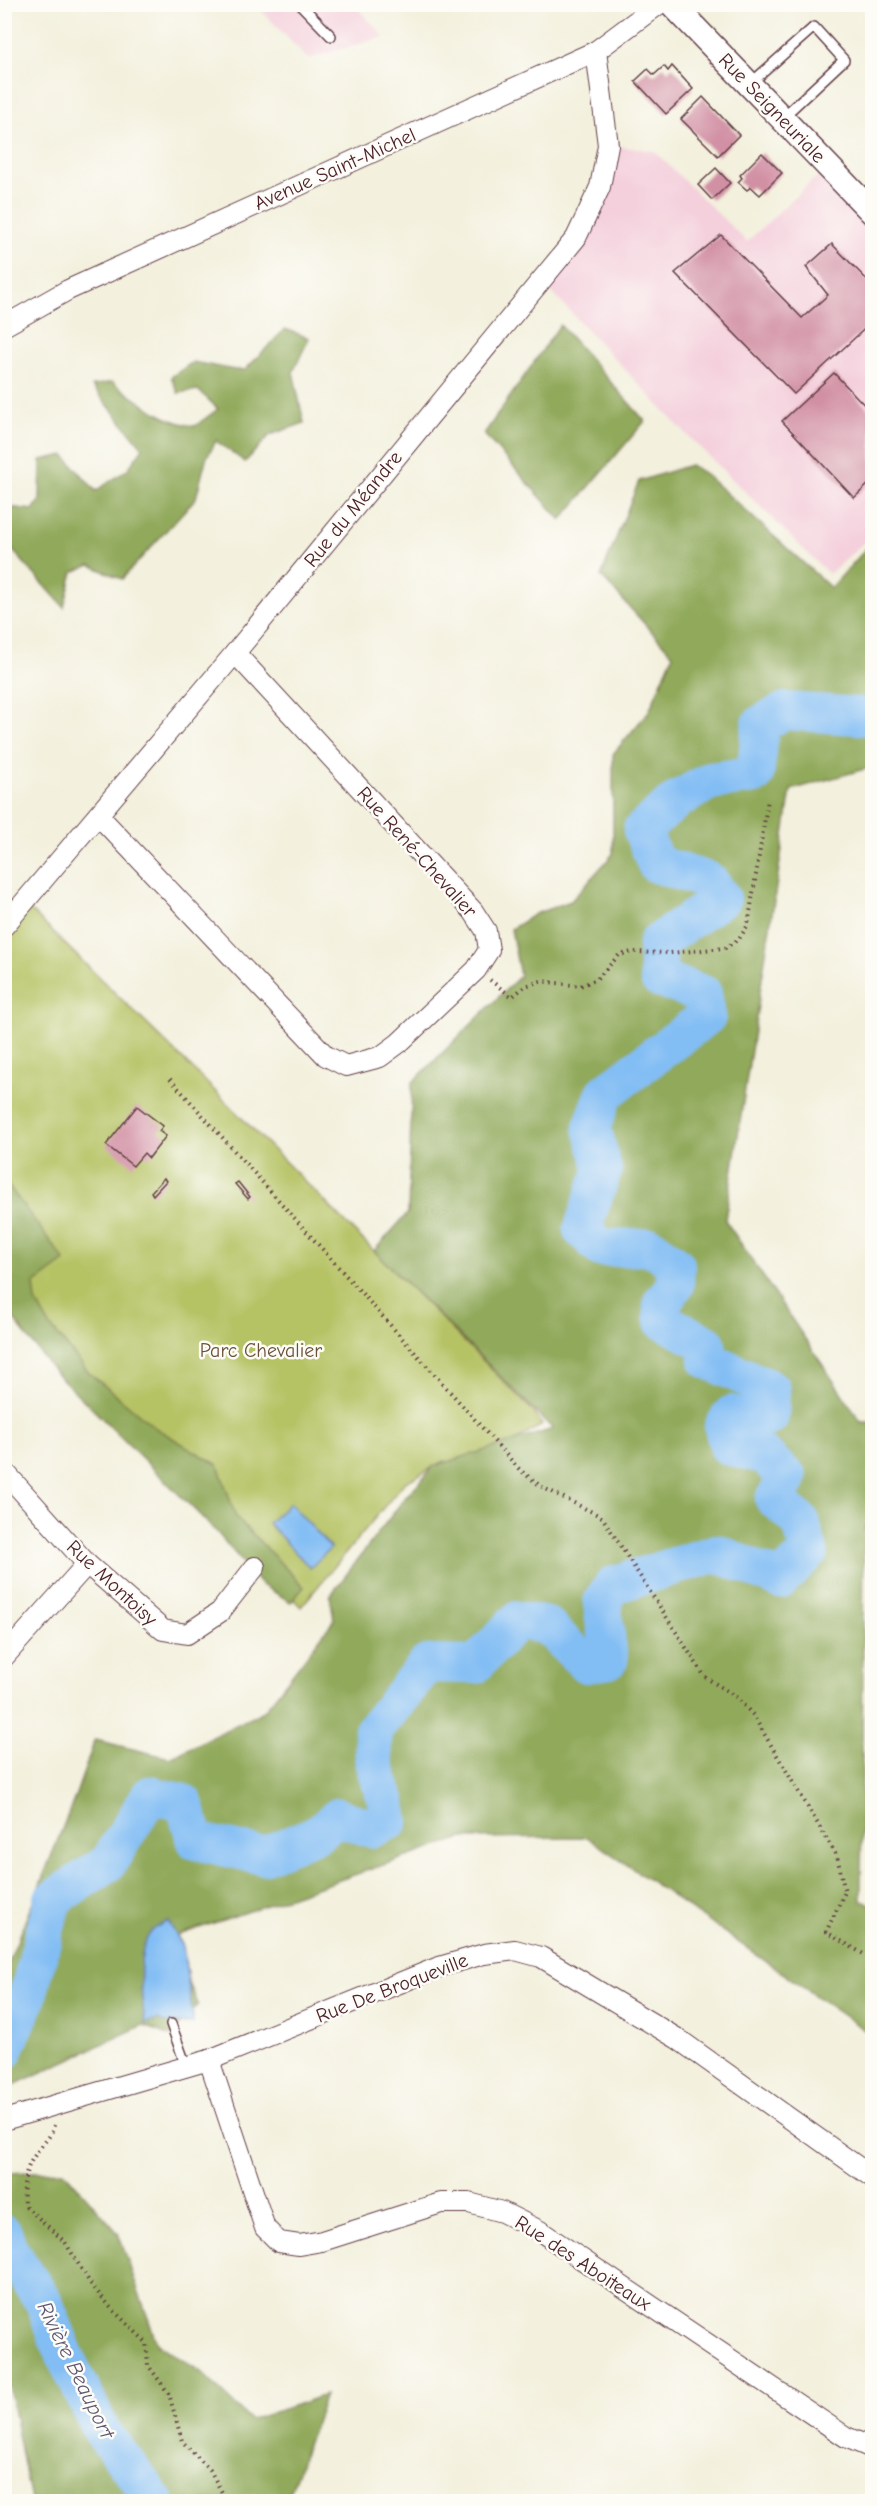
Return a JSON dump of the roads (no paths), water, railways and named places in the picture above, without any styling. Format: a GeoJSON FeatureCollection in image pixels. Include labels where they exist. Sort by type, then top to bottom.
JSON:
{"type":"FeatureCollection","features":[{"type":"Feature","properties":{"kind":"street","name":"Avenue Saint-Michel"},"geometry":{"type":"LineString","coordinates":[[4,326],[68,290],[596,51],[659,4]]}},
{"type":"Feature","properties":{"kind":"street","name":"Rue Seigneuriale"},"geometry":{"type":"LineString","coordinates":[[672,4],[873,212]]}},
{"type":"Feature","properties":{"kind":"street","name":"Rue du Méandre"},"geometry":{"type":"LineString","coordinates":[[4,926],[99,816],[576,238],[600,187],[608,145],[596,51]]}},
{"type":"Feature","properties":{"kind":"street","name":"Rue René-Chevalier"},"geometry":{"type":"LineString","coordinates":[[99,816],[326,1056],[346,1066],[381,1057],[399,1043],[476,970],[489,951],[486,931],[473,911],[234,653]]}},
{"type":"Feature","properties":{"kind":"street","name":"Rue Montoisy"},"geometry":{"type":"LineString","coordinates":[[4,1471],[87,1564],[163,1630],[187,1634],[220,1612],[255,1567]]}},
{"type":"Feature","properties":{"kind":"street"},"geometry":{"type":"LineString","coordinates":[[4,1657],[87,1564]]}},
{"type":"Feature","properties":{"kind":"street","name":"Rue De Broqueville"},"geometry":{"type":"LineString","coordinates":[[4,2120],[58,2102],[209,2060],[439,1967],[484,1954],[515,1950],[541,1957],[678,2039],[873,2177]]}},
{"type":"Feature","properties":{"kind":"street","name":"Rue des Aboiteaux"},"geometry":{"type":"LineString","coordinates":[[209,2060],[265,2228],[279,2242],[298,2245],[322,2241],[441,2203],[469,2203],[502,2212],[540,2231],[846,2437],[873,2448]]}},
{"type":"Feature","properties":{"kind":"lane"},"geometry":{"type":"LineString","coordinates":[[301,5],[331,36]]}},
{"type":"Feature","properties":{"kind":"lane"},"geometry":{"type":"LineString","coordinates":[[750,85],[814,27],[844,60],[782,118]]}},
{"type":"Feature","properties":{"kind":"lane"},"geometry":{"type":"LineString","coordinates":[[171,2024],[186,2066]]}},
{"type":"Feature","properties":{"kind":"water"},"geometry":{"type":"Polygon","coordinates":[[[290,1503],[331,1548],[310,1568],[268,1523],[290,1503]]]}},
{"type":"Feature","properties":{"kind":"water"},"geometry":{"type":"Polygon","coordinates":[[[168,1921],[183,1946],[193,2023],[164,2023],[158,2020],[145,2023],[141,1975],[143,1950],[146,1939],[152,1931],[168,1921]]]}},
{"type":"Feature","properties":{"kind":"waterway","name":"Rivière Beauport"},"geometry":{"type":"LineString","coordinates":[[4,2051],[27,1999],[53,1899],[108,1863],[150,1795],[184,1803],[196,1841],[263,1856],[316,1834],[338,1817],[372,1829],[390,1821],[386,1800],[374,1764],[373,1731],[427,1664],[475,1665],[518,1620],[547,1626],[586,1664],[609,1660],[602,1602],[613,1585],[717,1553],[781,1580],[809,1552],[801,1522],[774,1499],[788,1478],[765,1456],[728,1446],[723,1427],[732,1414],[760,1420],[770,1416],[771,1389],[708,1360],[707,1344],[663,1321],[662,1302],[675,1285],[676,1265],[652,1247],[601,1248],[582,1230],[603,1170],[592,1127],[605,1093],[707,1016],[703,994],[659,979],[657,943],[722,898],[709,881],[656,864],[642,830],[677,800],[710,781],[755,775],[761,724],[785,711],[872,717]]}},
{"type":"Feature","properties":{"kind":"waterway","name":"Rivière Beauport"},"geometry":{"type":"LineString","coordinates":[[4,2234],[8,2248],[44,2302],[65,2356],[101,2430],[156,2502]]}},
{"type":"Feature","properties":{"kind":"park label","name":"Parc Chevalier"},"geometry":{"type":"Point","coordinates":[261,1350]}}]}
